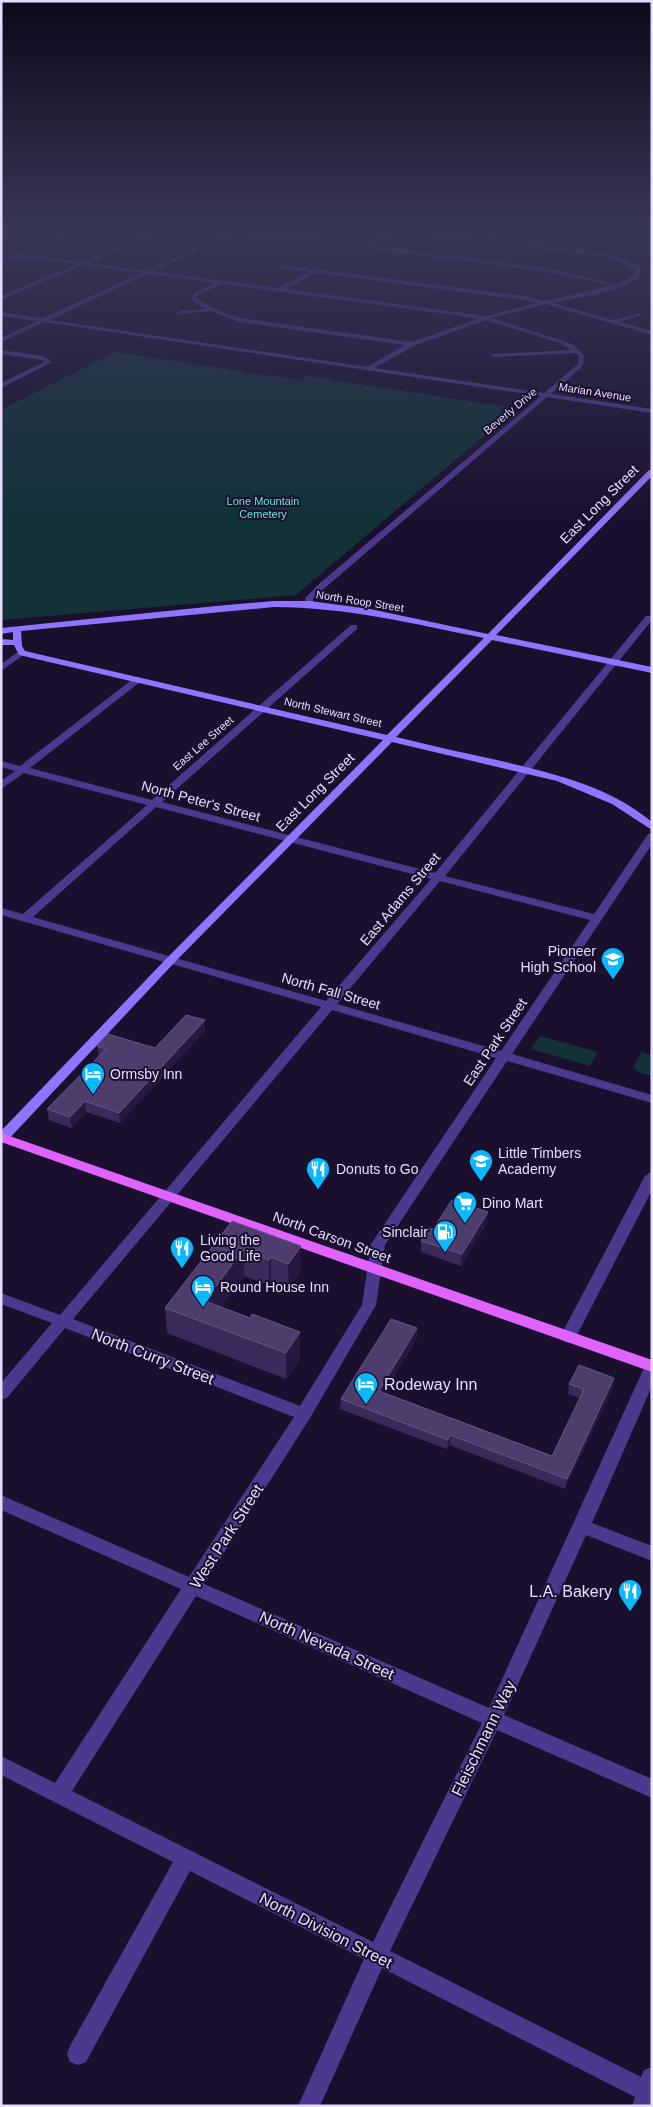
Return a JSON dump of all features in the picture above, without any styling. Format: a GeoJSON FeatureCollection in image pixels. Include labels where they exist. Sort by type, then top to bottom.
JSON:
{"type":"FeatureCollection","features":[{"type":"Feature","properties":{"kind":"main road","name":"North Carson Street"},"geometry":{"type":"LineString","coordinates":[[2,1138],[652,1367]]}},
{"type":"Feature","properties":{"kind":"street"},"geometry":{"type":"LineString","coordinates":[[1,340],[26,328]]}},
{"type":"Feature","properties":{"kind":"street","name":"Marian Avenue"},"geometry":{"type":"LineString","coordinates":[[100,328],[652,411]]}},
{"type":"Feature","properties":{"kind":"street"},"geometry":{"type":"LineString","coordinates":[[299,328],[410,344]]}},
{"type":"Feature","properties":{"kind":"street"},"geometry":{"type":"LineString","coordinates":[[368,368],[410,344],[449,328]]}},
{"type":"Feature","properties":{"kind":"street"},"geometry":{"type":"LineString","coordinates":[[518,328],[562,342],[577,350]]}},
{"type":"Feature","properties":{"kind":"street"},"geometry":{"type":"LineString","coordinates":[[635,328],[652,333]]}},
{"type":"Feature","properties":{"kind":"street"},"geometry":{"type":"LineString","coordinates":[[493,356],[577,350]]}},
{"type":"Feature","properties":{"kind":"street","name":"Beverly Drive"},"geometry":{"type":"LineString","coordinates":[[310,604],[310,598],[323,585],[581,365],[582,356],[577,350]]}},
{"type":"Feature","properties":{"kind":"street"},"geometry":{"type":"LineString","coordinates":[[1,352],[43,358],[49,362],[1,386]]}},
{"type":"Feature","properties":{"kind":"street","name":"East Long Street"},"geometry":{"type":"LineString","coordinates":[[2,1138],[289,839],[652,472]]}},
{"type":"Feature","properties":{"kind":"street","name":"North Roop Street"},"geometry":{"type":"LineString","coordinates":[[1,631],[216,609],[274,604],[310,604],[370,612],[652,670]]}},
{"type":"Feature","properties":{"kind":"street","name":"East Adams Street"},"geometry":{"type":"LineString","coordinates":[[1,1394],[438,877],[649,618]]}},
{"type":"Feature","properties":{"kind":"street","name":"East Lee Street"},"geometry":{"type":"LineString","coordinates":[[25,918],[354,628]]}},
{"type":"Feature","properties":{"kind":"street"},"geometry":{"type":"LineString","coordinates":[[1,668],[22,653],[18,643],[17,630]]}},
{"type":"Feature","properties":{"kind":"street"},"geometry":{"type":"LineString","coordinates":[[1,642],[18,643]]}},
{"type":"Feature","properties":{"kind":"street","name":"North Stewart Street"},"geometry":{"type":"LineString","coordinates":[[22,653],[526,770],[565,781],[599,794],[626,809],[652,827]]}},
{"type":"Feature","properties":{"kind":"street"},"geometry":{"type":"LineString","coordinates":[[1,786],[137,680]]}},
{"type":"Feature","properties":{"kind":"street","name":"North Peter's Street"},"geometry":{"type":"LineString","coordinates":[[1,764],[596,918]]}},
{"type":"Feature","properties":{"kind":"street","name":"East Park Street"},"geometry":{"type":"LineString","coordinates":[[373,1269],[378,1244],[652,836]]}},
{"type":"Feature","properties":{"kind":"street","name":"North Fall Street"},"geometry":{"type":"LineString","coordinates":[[1,911],[652,1099]]}},
{"type":"Feature","properties":{"kind":"street"},"geometry":{"type":"LineString","coordinates":[[568,1337],[652,1176]]}},
{"type":"Feature","properties":{"kind":"street","name":"West Park Street"},"geometry":{"type":"LineString","coordinates":[[59,1794],[304,1414],[369,1305],[373,1269]]}},
{"type":"Feature","properties":{"kind":"street","name":"North Curry Street"},"geometry":{"type":"LineString","coordinates":[[1,1298],[304,1414]]}},
{"type":"Feature","properties":{"kind":"street","name":"Fleischmann Way"},"geometry":{"type":"LineString","coordinates":[[309,2106],[377,1955],[493,1719],[582,1526],[652,1367]]}},
{"type":"Feature","properties":{"kind":"street","name":"North Nevada Street"},"geometry":{"type":"LineString","coordinates":[[1,1502],[652,1789]]}},
{"type":"Feature","properties":{"kind":"street"},"geometry":{"type":"LineString","coordinates":[[582,1526],[652,1554]]}},
{"type":"Feature","properties":{"kind":"street","name":"North Division Street"},"geometry":{"type":"LineString","coordinates":[[1,1765],[649,2093]]}},
{"type":"Feature","properties":{"kind":"street"},"geometry":{"type":"LineString","coordinates":[[78,2054],[186,1858]]}},
{"type":"Feature","properties":{"kind":"green space","name":"Lone Mountain Cemetery"},"geometry":{"type":"Polygon","coordinates":[[[115,352],[299,380],[307,376],[514,408],[507,413],[511,413],[296,595],[1,620],[1,410],[115,352]]]}},
{"type":"Feature","properties":{"kind":"green space"},"geometry":{"type":"Polygon","coordinates":[[[540,1036],[598,1052],[590,1066],[531,1049],[540,1036]]]}},
{"type":"Feature","properties":{"kind":"green space"},"geometry":{"type":"Polygon","coordinates":[[[642,1052],[649,1055],[652,1052],[652,1076],[638,1072],[633,1067],[642,1052]]]}},
{"type":"Feature","properties":{"kind":"building"},"geometry":{"type":"Polygon","coordinates":[[[186,1015],[205,1020],[119,1113],[85,1101],[70,1117],[47,1109],[106,1049],[97,1046],[108,1034],[155,1048],[186,1015]]]}},
{"type":"Feature","properties":{"kind":"building"},"geometry":{"type":"Polygon","coordinates":[[[452,1200],[488,1212],[462,1254],[421,1241],[429,1228],[433,1229],[452,1200]]]}},
{"type":"Feature","properties":{"kind":"building"},"geometry":{"type":"Polygon","coordinates":[[[232,1221],[301,1246],[288,1264],[271,1257],[269,1260],[243,1250],[205,1301],[250,1318],[252,1314],[300,1332],[286,1353],[165,1308],[232,1221]]]}},
{"type":"Feature","properties":{"kind":"building","name":"Rodeway Inn"},"geometry":{"type":"Polygon","coordinates":[[[391,1319],[417,1328],[379,1391],[552,1456],[584,1389],[569,1384],[579,1365],[614,1378],[567,1479],[450,1435],[448,1440],[341,1399],[391,1319]]]}},
{"type":"Feature","properties":{"kind":"place","name":"Pioneer High School"},"geometry":{"type":"Point","coordinates":[613,980]}},
{"type":"Feature","properties":{"kind":"place","name":"Ormsby Inn"},"geometry":{"type":"Point","coordinates":[93,1095]}},
{"type":"Feature","properties":{"kind":"place","name":"Little Timbers Academy"},"geometry":{"type":"Point","coordinates":[481,1182]}},
{"type":"Feature","properties":{"kind":"place","name":"Donuts to Go"},"geometry":{"type":"Point","coordinates":[318,1190]}},
{"type":"Feature","properties":{"kind":"place","name":"Dino Mart"},"geometry":{"type":"Point","coordinates":[465,1224]}},
{"type":"Feature","properties":{"kind":"place","name":"Sinclair"},"geometry":{"type":"Point","coordinates":[445,1253]}},
{"type":"Feature","properties":{"kind":"place","name":"Living the Good Life"},"geometry":{"type":"Point","coordinates":[182,1269]}},
{"type":"Feature","properties":{"kind":"place","name":"Round House Inn"},"geometry":{"type":"Point","coordinates":[203,1308]}},
{"type":"Feature","properties":{"kind":"place","name":"Rodeway Inn"},"geometry":{"type":"Point","coordinates":[366,1405]}},
{"type":"Feature","properties":{"kind":"place","name":"L.A. Bakery"},"geometry":{"type":"Point","coordinates":[630,1612]}}]}
